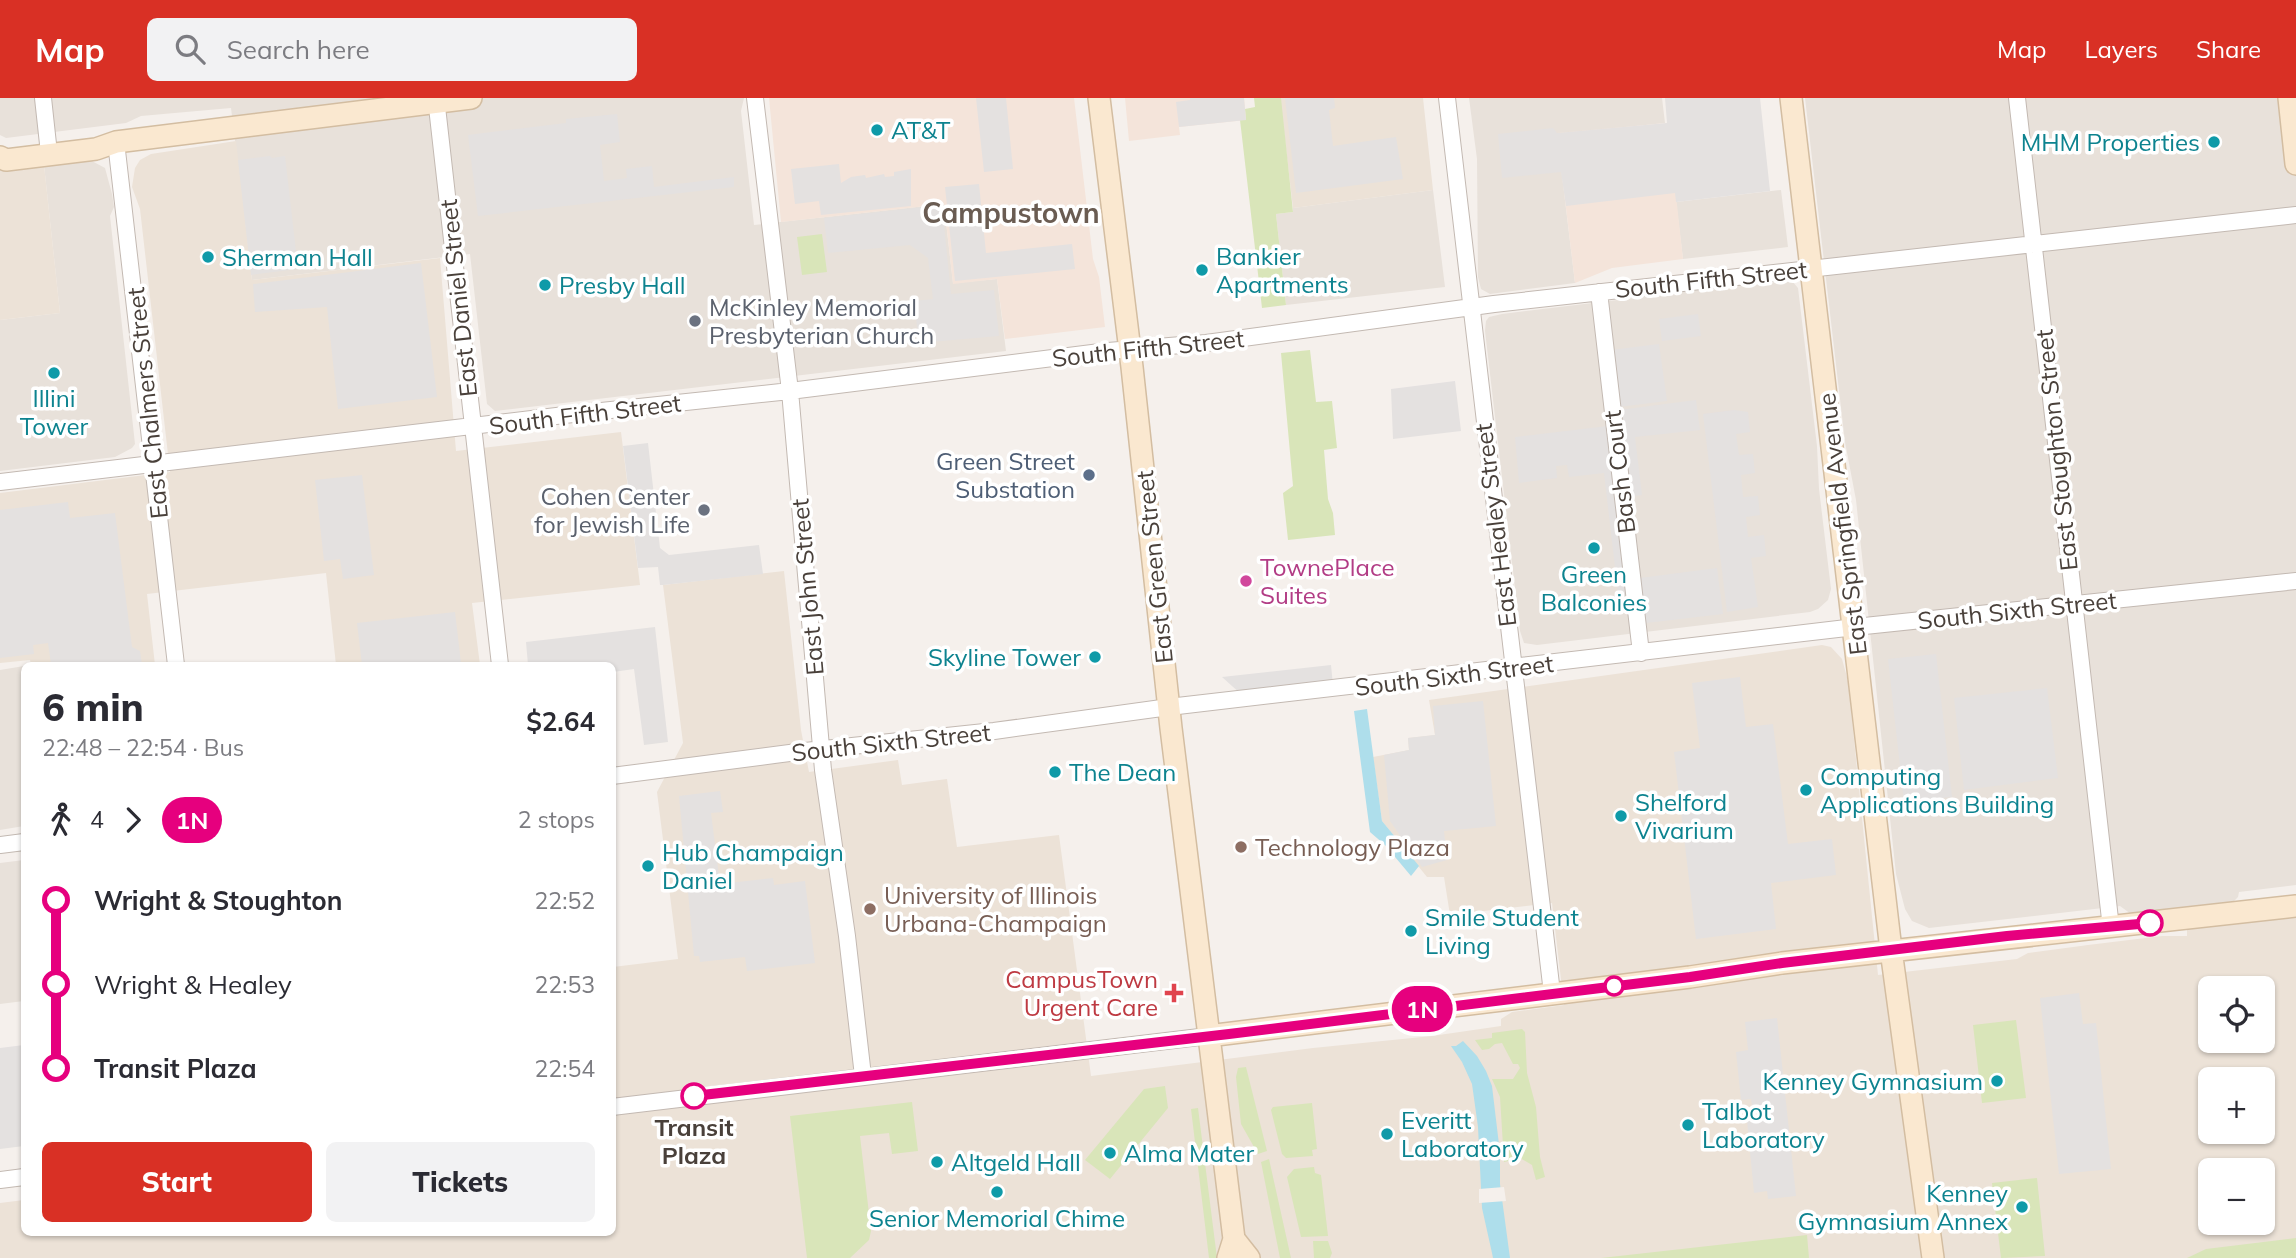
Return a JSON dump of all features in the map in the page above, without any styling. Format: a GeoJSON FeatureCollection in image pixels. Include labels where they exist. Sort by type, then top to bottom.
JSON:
{"type":"FeatureCollection","features":[{"type":"Feature","properties":{"kind":"street"},"geometry":{"type":"LineString","coordinates":[[43,98],[48,144]]}},
{"type":"Feature","properties":{"kind":"street"},"geometry":{"type":"LineString","coordinates":[[116,142],[95,138],[5,150],[0,155],[6,160],[96,149],[116,142],[436,100],[471,98]]}},
{"type":"Feature","properties":{"kind":"street","name":"East John Street"},"geometry":{"type":"LineString","coordinates":[[755,98],[790,391],[821,750],[863,1076]]}},
{"type":"Feature","properties":{"kind":"street","name":"East Green Street"},"geometry":{"type":"LineString","coordinates":[[1099,98],[1130,349],[1231,1248]]}},
{"type":"Feature","properties":{"kind":"street","name":"East Healey Street"},"geometry":{"type":"LineString","coordinates":[[1447,98],[1552,993]]}},
{"type":"Feature","properties":{"kind":"street","name":"East Springfield Avenue"},"geometry":{"type":"LineString","coordinates":[[1791,98],[1891,950],[1933,1258]]}},
{"type":"Feature","properties":{"kind":"street","name":"East Stoughton Street"},"geometry":{"type":"LineString","coordinates":[[2017,98],[2111,928]]}},
{"type":"Feature","properties":{"kind":"street"},"geometry":{"type":"LineString","coordinates":[[2289,98],[2296,164]]}},
{"type":"Feature","properties":{"kind":"street","name":"East Daniel Street"},"geometry":{"type":"LineString","coordinates":[[436,100],[500,662]]}},
{"type":"Feature","properties":{"kind":"street","name":"East Chalmers Street"},"geometry":{"type":"LineString","coordinates":[[116,142],[176,662]]}},
{"type":"Feature","properties":{"kind":"street","name":"South Fifth Street"},"geometry":{"type":"LineString","coordinates":[[0,482],[1242,338],[1599,292],[2296,215]]}},
{"type":"Feature","properties":{"kind":"street","name":"Bash Court"},"geometry":{"type":"LineString","coordinates":[[1599,292],[1641,653]]}},
{"type":"Feature","properties":{"kind":"street","name":"South Sixth Street"},"geometry":{"type":"LineString","coordinates":[[616,776],[993,731],[1169,707],[1855,627],[2296,581]]}},
{"type":"Feature","properties":{"kind":"street"},"geometry":{"type":"LineString","coordinates":[[0,845],[21,842]]}},
{"type":"Feature","properties":{"kind":"street"},"geometry":{"type":"LineString","coordinates":[[616,1107],[2007,936],[2111,928],[2296,906]]}},
{"type":"Feature","properties":{"kind":"street"},"geometry":{"type":"LineString","coordinates":[[0,1180],[21,1177]]}},
{"type":"Feature","properties":{"kind":"street"},"geometry":{"type":"LineString","coordinates":[[1231,1248],[1249,1258]]}},
{"type":"Feature","properties":{"kind":"shaded area"},"geometry":{"type":"Polygon","coordinates":[[[0,98],[744,98],[741,111],[754,225],[944,204],[953,283],[997,279],[1006,351],[495,411],[487,404],[470,254],[252,280],[231,108],[141,116],[126,123],[6,138],[0,135],[0,98]]]}},
{"type":"Feature","properties":{"kind":"shaded area"},"geometry":{"type":"Polygon","coordinates":[[[769,98],[1074,98],[1093,259],[1099,277],[1105,327],[1005,339],[997,279],[953,284],[944,204],[781,222],[769,98]]]}},
{"type":"Feature","properties":{"kind":"shaded area"},"geometry":{"type":"Polygon","coordinates":[[[976,98],[1006,98],[1013,169],[984,172],[976,98]]]}},
{"type":"Feature","properties":{"kind":"shaded area"},"geometry":{"type":"Polygon","coordinates":[[[1125,98],[1244,98],[1246,120],[1179,127],[1180,135],[1129,141],[1125,98]]]}},
{"type":"Feature","properties":{"kind":"shaded area"},"geometry":{"type":"Polygon","coordinates":[[[1190,98],[1244,98],[1246,120],[1179,127],[1176,102],[1190,98]]]}},
{"type":"Feature","properties":{"kind":"shaded area"},"geometry":{"type":"Polygon","coordinates":[[[1280,98],[1423,98],[1433,190],[1293,208],[1280,98]]]}},
{"type":"Feature","properties":{"kind":"shaded area"},"geometry":{"type":"Polygon","coordinates":[[[1285,98],[1334,98],[1335,108],[1329,110],[1333,146],[1396,137],[1403,179],[1296,193],[1285,98]]]}},
{"type":"Feature","properties":{"kind":"shaded area"},"geometry":{"type":"Polygon","coordinates":[[[1469,98],[1662,98],[1665,123],[1557,134],[1575,283],[1490,294],[1481,289],[1478,277],[1477,159],[1469,98]]]}},
{"type":"Feature","properties":{"kind":"shaded area"},"geometry":{"type":"Polygon","coordinates":[[[1665,98],[1760,98],[1770,191],[1676,202],[1675,193],[1566,206],[1561,172],[1502,178],[1498,134],[1553,128],[1557,133],[1667,123],[1665,98]]]}},
{"type":"Feature","properties":{"kind":"shaded area"},"geometry":{"type":"Polygon","coordinates":[[[1805,98],[2296,98],[2296,885],[2239,892],[2232,903],[2131,914],[2120,906],[1929,928],[1912,921],[1905,909],[1896,874],[1856,500],[1845,442],[1805,98]]]}},
{"type":"Feature","properties":{"kind":"shaded area"},"geometry":{"type":"Polygon","coordinates":[[[617,114],[620,142],[600,145],[604,181],[627,178],[626,169],[652,166],[654,187],[734,177],[734,187],[478,216],[468,135],[566,123],[566,119],[617,114]]]}},
{"type":"Feature","properties":{"kind":"shaded area"},"geometry":{"type":"Polygon","coordinates":[[[1668,123],[1683,259],[1612,268],[1575,283],[1557,133],[1668,123]]]}},
{"type":"Feature","properties":{"kind":"shaded area"},"geometry":{"type":"Polygon","coordinates":[[[236,141],[252,280],[440,258],[456,451],[621,432],[640,585],[472,603],[480,662],[336,662],[326,573],[147,594],[155,662],[30,660],[0,663],[0,493],[170,472],[140,209],[132,187],[135,168],[140,160],[151,154],[236,141]]]}},
{"type":"Feature","properties":{"kind":"shaded area"},"geometry":{"type":"Polygon","coordinates":[[[285,156],[298,269],[251,275],[238,160],[285,156]]]}},
{"type":"Feature","properties":{"kind":"shaded area"},"geometry":{"type":"Polygon","coordinates":[[[90,160],[105,168],[112,194],[114,207],[110,216],[135,444],[115,457],[0,471],[0,320],[60,313],[44,165],[90,160]]]}},
{"type":"Feature","properties":{"kind":"shaded area"},"geometry":{"type":"Polygon","coordinates":[[[839,164],[841,183],[851,177],[865,175],[866,178],[884,174],[885,177],[894,176],[894,172],[911,169],[911,206],[821,215],[819,201],[795,204],[791,169],[839,164]]]}},
{"type":"Feature","properties":{"kind":"shaded area"},"geometry":{"type":"Polygon","coordinates":[[[44,165],[60,313],[0,320],[0,170],[44,165]]]}},
{"type":"Feature","properties":{"kind":"shaded area"},"geometry":{"type":"Polygon","coordinates":[[[979,184],[986,253],[1072,244],[1075,269],[955,281],[945,187],[979,184]]]}},
{"type":"Feature","properties":{"kind":"shaded area"},"geometry":{"type":"Polygon","coordinates":[[[1433,190],[1445,287],[1286,305],[1276,214],[1293,212],[1293,208],[1433,190]]]}},
{"type":"Feature","properties":{"kind":"shaded area"},"geometry":{"type":"Polygon","coordinates":[[[1781,190],[1788,247],[1683,259],[1676,202],[1781,190]]]}},
{"type":"Feature","properties":{"kind":"shaded area"},"geometry":{"type":"Polygon","coordinates":[[[942,205],[951,294],[994,290],[999,336],[919,343],[914,301],[933,299],[928,258],[910,245],[828,253],[824,218],[942,205]]]}},
{"type":"Feature","properties":{"kind":"shaded area"},"geometry":{"type":"Polygon","coordinates":[[[421,263],[437,397],[338,409],[327,307],[255,312],[253,284],[421,263]]]}},
{"type":"Feature","properties":{"kind":"shaded area"},"geometry":{"type":"Polygon","coordinates":[[[1792,281],[1798,288],[1831,589],[1828,600],[1810,612],[1537,645],[1524,643],[1520,631],[1486,321],[1489,317],[1502,314],[1792,281]]]}},
{"type":"Feature","properties":{"kind":"shaded area"},"geometry":{"type":"Polygon","coordinates":[[[1698,314],[1701,336],[1662,341],[1659,319],[1698,314]]]}},
{"type":"Feature","properties":{"kind":"shaded area"},"geometry":{"type":"Polygon","coordinates":[[[1659,344],[1667,401],[1619,407],[1611,350],[1659,344]]]}},
{"type":"Feature","properties":{"kind":"shaded area"},"geometry":{"type":"Polygon","coordinates":[[[1455,381],[1461,431],[1393,439],[1391,389],[1455,381]]]}},
{"type":"Feature","properties":{"kind":"shaded area"},"geometry":{"type":"Polygon","coordinates":[[[1696,400],[1700,430],[1635,437],[1642,495],[1628,497],[1619,410],[1696,400]]]}},
{"type":"Feature","properties":{"kind":"shaded area"},"geometry":{"type":"Polygon","coordinates":[[[1734,410],[1748,412],[1750,432],[1736,434],[1739,455],[1753,454],[1755,473],[1741,475],[1743,497],[1758,496],[1760,515],[1746,517],[1748,537],[1764,535],[1766,556],[1751,558],[1758,607],[1727,612],[1703,414],[1734,410]]]}},
{"type":"Feature","properties":{"kind":"shaded area"},"geometry":{"type":"Polygon","coordinates":[[[1608,426],[1630,608],[1620,610],[1604,473],[1569,477],[1567,465],[1556,466],[1557,478],[1519,483],[1515,437],[1608,426]]]}},
{"type":"Feature","properties":{"kind":"shaded area"},"geometry":{"type":"Polygon","coordinates":[[[648,443],[660,548],[669,555],[759,545],[763,574],[660,585],[658,567],[638,568],[623,446],[648,443]]]}},
{"type":"Feature","properties":{"kind":"shaded area"},"geometry":{"type":"Polygon","coordinates":[[[362,475],[374,575],[343,579],[340,559],[324,561],[315,480],[362,475]]]}},
{"type":"Feature","properties":{"kind":"shaded area"},"geometry":{"type":"Polygon","coordinates":[[[68,502],[70,518],[115,513],[132,647],[140,651],[142,662],[51,662],[48,643],[33,645],[34,654],[0,658],[0,510],[68,502]]]}},
{"type":"Feature","properties":{"kind":"shaded area"},"geometry":{"type":"Polygon","coordinates":[[[1717,568],[1723,614],[1646,623],[1640,578],[1717,568]]]}},
{"type":"Feature","properties":{"kind":"shaded area","name":"University of Illinois Urbana-Champaign"},"geometry":{"type":"Polygon","coordinates":[[[784,571],[801,730],[809,772],[898,760],[902,785],[947,779],[957,847],[1059,835],[1091,1076],[1432,1036],[1501,1026],[1501,1019],[1512,1012],[1564,1005],[1552,903],[1450,915],[1444,877],[1427,877],[1382,821],[1373,757],[1409,750],[1408,738],[1435,735],[1429,700],[1822,645],[1831,647],[1842,659],[1848,681],[1878,975],[2017,959],[2028,953],[2088,945],[2162,936],[2187,936],[2187,928],[2296,915],[2296,1258],[0,1258],[0,1203],[21,1200],[21,1236],[616,1236],[616,967],[678,959],[657,792],[683,743],[663,585],[784,571]]]}},
{"type":"Feature","properties":{"kind":"shaded area"},"geometry":{"type":"Polygon","coordinates":[[[455,612],[461,662],[362,662],[357,623],[455,612]]]}},
{"type":"Feature","properties":{"kind":"shaded area"},"geometry":{"type":"Polygon","coordinates":[[[655,627],[668,742],[644,745],[634,669],[616,672],[616,662],[528,662],[526,642],[655,627]]]}},
{"type":"Feature","properties":{"kind":"shaded area"},"geometry":{"type":"Polygon","coordinates":[[[1936,654],[1952,797],[1904,802],[1888,659],[1936,654]]]}},
{"type":"Feature","properties":{"kind":"shaded area"},"geometry":{"type":"Polygon","coordinates":[[[1331,665],[1333,685],[1242,695],[1222,677],[1331,665]]]}},
{"type":"Feature","properties":{"kind":"shaded area"},"geometry":{"type":"Polygon","coordinates":[[[21,666],[21,826],[0,830],[0,670],[21,666]]]}},
{"type":"Feature","properties":{"kind":"shaded area"},"geometry":{"type":"Polygon","coordinates":[[[1740,677],[1746,727],[1773,724],[1788,844],[1832,839],[1836,875],[1771,883],[1776,929],[1696,939],[1674,752],[1700,748],[1692,683],[1740,677]]]}},
{"type":"Feature","properties":{"kind":"shaded area"},"geometry":{"type":"Polygon","coordinates":[[[2047,688],[2058,778],[1964,790],[1954,698],[2047,688]]]}},
{"type":"Feature","properties":{"kind":"shaded area"},"geometry":{"type":"Polygon","coordinates":[[[1483,701],[1496,826],[1444,831],[1447,860],[1422,867],[1390,821],[1384,755],[1409,750],[1408,738],[1435,735],[1433,706],[1483,701]]]}},
{"type":"Feature","properties":{"kind":"shaded area"},"geometry":{"type":"Polygon","coordinates":[[[720,791],[723,812],[711,813],[720,884],[773,878],[774,885],[805,881],[815,963],[747,971],[745,957],[700,962],[699,956],[694,956],[679,796],[720,791]]]}},
{"type":"Feature","properties":{"kind":"shaded area"},"geometry":{"type":"Polygon","coordinates":[[[21,860],[21,1001],[0,1004],[0,863],[21,860]]]}},
{"type":"Feature","properties":{"kind":"shaded area"},"geometry":{"type":"Polygon","coordinates":[[[2079,993],[2083,1024],[2096,1023],[2111,1169],[2059,1174],[2040,998],[2079,993]]]}},
{"type":"Feature","properties":{"kind":"shaded area"},"geometry":{"type":"Polygon","coordinates":[[[1777,1018],[1796,1196],[1768,1199],[1767,1191],[1754,1193],[1747,1121],[1754,1119],[1751,1099],[1741,1100],[1736,1052],[1748,1050],[1745,1022],[1777,1018]]]}},
{"type":"Feature","properties":{"kind":"shaded area"},"geometry":{"type":"Polygon","coordinates":[[[21,1045],[21,1146],[0,1149],[0,1048],[21,1045]]]}},
{"type":"Feature","properties":{"kind":"green space"},"geometry":{"type":"Polygon","coordinates":[[[1254,98],[1281,98],[1293,212],[1276,214],[1286,305],[1262,308],[1240,120],[1246,120],[1245,109],[1255,107],[1254,98]]]}},
{"type":"Feature","properties":{"kind":"green space"},"geometry":{"type":"Polygon","coordinates":[[[822,234],[827,272],[802,275],[797,237],[822,234]]]}},
{"type":"Feature","properties":{"kind":"green space"},"geometry":{"type":"Polygon","coordinates":[[[1310,350],[1316,402],[1332,401],[1337,448],[1324,450],[1328,499],[1333,513],[1335,535],[1288,540],[1283,493],[1293,486],[1281,353],[1310,350]]]}},
{"type":"Feature","properties":{"kind":"green space"},"geometry":{"type":"Polygon","coordinates":[[[2016,1020],[2026,1098],[1982,1103],[1973,1025],[2016,1020]]]}},
{"type":"Feature","properties":{"kind":"green space"},"geometry":{"type":"Polygon","coordinates":[[[1522,1029],[1525,1032],[1527,1073],[1536,1107],[1540,1157],[1545,1177],[1536,1180],[1532,1165],[1520,1158],[1504,1162],[1500,1097],[1492,1079],[1513,1079],[1520,1068],[1518,1064],[1513,1064],[1502,1043],[1482,1050],[1475,1040],[1492,1038],[1492,1033],[1522,1029]]]}},
{"type":"Feature","properties":{"kind":"green space"},"geometry":{"type":"Polygon","coordinates":[[[1246,1067],[1267,1151],[1258,1154],[1241,1124],[1236,1077],[1238,1068],[1246,1067]]]}},
{"type":"Feature","properties":{"kind":"green space"},"geometry":{"type":"Polygon","coordinates":[[[1165,1086],[1168,1108],[1110,1179],[1085,1160],[1144,1089],[1165,1086]]]}},
{"type":"Feature","properties":{"kind":"green space"},"geometry":{"type":"Polygon","coordinates":[[[912,1102],[918,1151],[892,1154],[889,1133],[860,1136],[871,1231],[869,1240],[850,1258],[807,1258],[790,1116],[912,1102]]]}},
{"type":"Feature","properties":{"kind":"green space"},"geometry":{"type":"Polygon","coordinates":[[[1312,1103],[1317,1149],[1312,1150],[1313,1156],[1286,1158],[1282,1154],[1271,1110],[1273,1107],[1312,1103]]]}},
{"type":"Feature","properties":{"kind":"green space"},"geometry":{"type":"Polygon","coordinates":[[[1198,1108],[1217,1258],[1209,1258],[1191,1109],[1198,1108]]]}},
{"type":"Feature","properties":{"kind":"green space"},"geometry":{"type":"Polygon","coordinates":[[[1269,1159],[1291,1258],[1280,1258],[1261,1162],[1269,1159]]]}},
{"type":"Feature","properties":{"kind":"green space"},"geometry":{"type":"Polygon","coordinates":[[[1314,1167],[1315,1173],[1321,1175],[1328,1236],[1301,1237],[1287,1177],[1294,1169],[1314,1167]]]}},
{"type":"Feature","properties":{"kind":"green space"},"geometry":{"type":"Polygon","coordinates":[[[2037,1178],[2045,1256],[2001,1258],[1992,1183],[2037,1178]]]}},
{"type":"Feature","properties":{"kind":"green space"},"geometry":{"type":"Polygon","coordinates":[[[1807,1235],[1809,1258],[1601,1258],[1807,1235]]]}},
{"type":"Feature","properties":{"kind":"green space"},"geometry":{"type":"Polygon","coordinates":[[[2296,1238],[2296,1258],[2187,1258],[2206,1249],[2296,1238]]]}},
{"type":"Feature","properties":{"kind":"green space"},"geometry":{"type":"Polygon","coordinates":[[[1313,1241],[1328,1241],[1332,1253],[1330,1258],[1314,1258],[1313,1241]]]}},
{"type":"Feature","properties":{"kind":"water"},"geometry":{"type":"Polygon","coordinates":[[[1367,709],[1382,821],[1419,866],[1411,876],[1385,845],[1370,832],[1354,711],[1367,709]]]}},
{"type":"Feature","properties":{"kind":"water"},"geometry":{"type":"Polygon","coordinates":[[[1463,1041],[1477,1056],[1492,1086],[1500,1153],[1500,1184],[1510,1258],[1493,1258],[1482,1208],[1478,1127],[1472,1084],[1451,1046],[1463,1041]]]}},
{"type":"Feature","properties":{"kind":"pier"},"geometry":{"type":"Polygon","coordinates":[[[1504,1187],[1506,1201],[1479,1203],[1479,1189],[1504,1187]]]}},
{"type":"Feature","properties":{"kind":"bus line","name":"1N"},"geometry":{"type":"LineString","coordinates":[[694,1096],[1229,1034],[2007,936],[2150,923]]}},
{"type":"Feature","properties":{"kind":"place","name":"AT&T"},"geometry":{"type":"Point","coordinates":[877,130]}},
{"type":"Feature","properties":{"kind":"place","name":"MHM Properties"},"geometry":{"type":"Point","coordinates":[2214,142]}},
{"type":"Feature","properties":{"kind":"place","name":"Sherman Hall"},"geometry":{"type":"Point","coordinates":[208,257]}},
{"type":"Feature","properties":{"kind":"place","name":"Bankier Apartments"},"geometry":{"type":"Point","coordinates":[1202,270]}},
{"type":"Feature","properties":{"kind":"place","name":"Presby Hall"},"geometry":{"type":"Point","coordinates":[545,285]}},
{"type":"Feature","properties":{"kind":"place","name":"McKinley Memorial Presbyterian Church"},"geometry":{"type":"Point","coordinates":[695,321]}},
{"type":"Feature","properties":{"kind":"place","name":"Illini Tower"},"geometry":{"type":"Point","coordinates":[54,373]}},
{"type":"Feature","properties":{"kind":"place","name":"Green Street Substation"},"geometry":{"type":"Point","coordinates":[1089,475]}},
{"type":"Feature","properties":{"kind":"place","name":"Cohen Center for Jewish Life"},"geometry":{"type":"Point","coordinates":[704,510]}},
{"type":"Feature","properties":{"kind":"place","name":"Green Balconies"},"geometry":{"type":"Point","coordinates":[1594,548]}},
{"type":"Feature","properties":{"kind":"place","name":"TownePlace Suites"},"geometry":{"type":"Point","coordinates":[1246,581]}},
{"type":"Feature","properties":{"kind":"place","name":"Skyline Tower"},"geometry":{"type":"Point","coordinates":[1095,657]}},
{"type":"Feature","properties":{"kind":"place","name":"The Dean"},"geometry":{"type":"Point","coordinates":[1055,772]}},
{"type":"Feature","properties":{"kind":"place","name":"Computing Applications Building"},"geometry":{"type":"Point","coordinates":[1806,790]}},
{"type":"Feature","properties":{"kind":"place","name":"Shelford Vivarium"},"geometry":{"type":"Point","coordinates":[1621,816]}},
{"type":"Feature","properties":{"kind":"place","name":"Technology Plaza"},"geometry":{"type":"Point","coordinates":[1241,847]}},
{"type":"Feature","properties":{"kind":"place","name":"Hub Champaign Daniel"},"geometry":{"type":"Point","coordinates":[648,866]}},
{"type":"Feature","properties":{"kind":"place","name":"University of Illinois Urbana-Champaign"},"geometry":{"type":"Point","coordinates":[870,909]}},
{"type":"Feature","properties":{"kind":"place","name":"Smile Student Living"},"geometry":{"type":"Point","coordinates":[1411,931]}},
{"type":"Feature","properties":{"kind":"place","name":"CampusTown Urgent Care"},"geometry":{"type":"Point","coordinates":[1174,993]}},
{"type":"Feature","properties":{"kind":"place","name":"Kenney Gymnasium"},"geometry":{"type":"Point","coordinates":[1997,1081]}},
{"type":"Feature","properties":{"kind":"place","name":"Transit Plaza"},"geometry":{"type":"Point","coordinates":[694,1096]}},
{"type":"Feature","properties":{"kind":"place","name":"Talbot Laboratory"},"geometry":{"type":"Point","coordinates":[1688,1125]}},
{"type":"Feature","properties":{"kind":"place","name":"Everitt Laboratory"},"geometry":{"type":"Point","coordinates":[1387,1134]}},
{"type":"Feature","properties":{"kind":"place","name":"Alma Mater"},"geometry":{"type":"Point","coordinates":[1110,1153]}},
{"type":"Feature","properties":{"kind":"place","name":"Altgeld Hall"},"geometry":{"type":"Point","coordinates":[937,1162]}},
{"type":"Feature","properties":{"kind":"place","name":"Senior Memorial Chime"},"geometry":{"type":"Point","coordinates":[997,1192]}},
{"type":"Feature","properties":{"kind":"place","name":"Kenney Gymnasium Annex"},"geometry":{"type":"Point","coordinates":[2022,1207]}},
{"type":"Feature","properties":{"kind":"district","name":"Campustown"},"geometry":{"type":"Point","coordinates":[1011,212]}}]}
